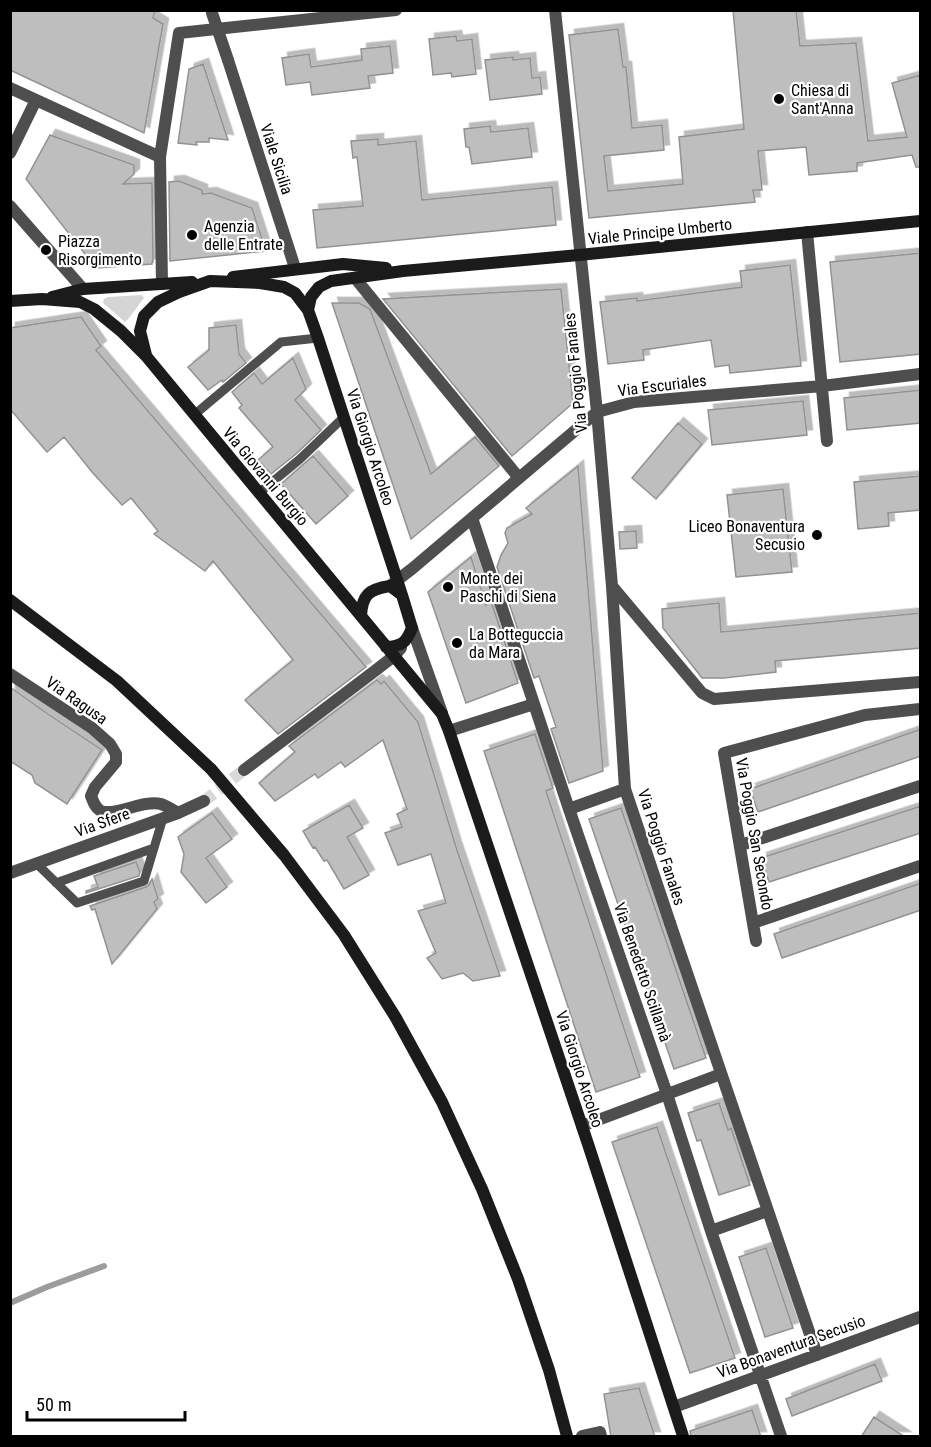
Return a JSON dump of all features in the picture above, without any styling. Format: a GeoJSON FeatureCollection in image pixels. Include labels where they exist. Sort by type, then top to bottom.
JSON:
{"type":"FeatureCollection","features":[{"type":"Feature","properties":{"kind":"main road","name":"Viale Principe Umberto"},"geometry":{"type":"LineString","coordinates":[[403,270],[921,221]]}},
{"type":"Feature","properties":{"kind":"main road"},"geometry":{"type":"LineString","coordinates":[[11,301],[42,299],[83,289],[210,280],[343,264],[403,270]]}},
{"type":"Feature","properties":{"kind":"main road"},"geometry":{"type":"LineString","coordinates":[[308,310],[311,297],[319,286],[331,281],[403,270]]}},
{"type":"Feature","properties":{"kind":"main road"},"geometry":{"type":"LineString","coordinates":[[146,356],[140,331],[144,316],[158,302],[210,280],[284,287],[295,293],[308,310]]}},
{"type":"Feature","properties":{"kind":"main road","name":"Via Giovanni Burgio"},"geometry":{"type":"LineString","coordinates":[[42,299],[80,302],[94,309],[146,356],[390,652]]}},
{"type":"Feature","properties":{"kind":"main road","name":"Via Giorgio Arcoleo"},"geometry":{"type":"LineString","coordinates":[[308,310],[344,417],[393,583],[402,595],[412,628]]}},
{"type":"Feature","properties":{"kind":"main road"},"geometry":{"type":"LineString","coordinates":[[361,616],[362,602],[369,593],[393,583]]}},
{"type":"Feature","properties":{"kind":"main road"},"geometry":{"type":"LineString","coordinates":[[10,600],[117,681],[212,769],[284,855],[344,935],[396,1018],[436,1093],[482,1189],[518,1278],[549,1370],[567,1437]]}},
{"type":"Feature","properties":{"kind":"main road"},"geometry":{"type":"LineString","coordinates":[[390,652],[407,641],[412,628]]}},
{"type":"Feature","properties":{"kind":"main road","name":"Via Giorgio Arcoleo"},"geometry":{"type":"LineString","coordinates":[[390,652],[442,714],[449,732],[582,1126],[683,1437]]}},
{"type":"Feature","properties":{"kind":"street"},"geometry":{"type":"LineString","coordinates":[[162,284],[160,157],[179,33],[396,10]]}},
{"type":"Feature","properties":{"kind":"street","name":"Via Poggio Fanales"},"geometry":{"type":"LineString","coordinates":[[555,10],[597,412],[612,586],[625,789],[816,1355]]}},
{"type":"Feature","properties":{"kind":"street","name":"Viale Sicilia"},"geometry":{"type":"LineString","coordinates":[[212,12],[295,268]]}},
{"type":"Feature","properties":{"kind":"street"},"geometry":{"type":"LineString","coordinates":[[10,88],[160,157]]}},
{"type":"Feature","properties":{"kind":"street"},"geometry":{"type":"LineString","coordinates":[[10,153],[36,100]]}},
{"type":"Feature","properties":{"kind":"street"},"geometry":{"type":"LineString","coordinates":[[10,206],[83,289]]}},
{"type":"Feature","properties":{"kind":"street"},"geometry":{"type":"LineString","coordinates":[[807,232],[827,441]]}},
{"type":"Feature","properties":{"kind":"street"},"geometry":{"type":"LineString","coordinates":[[355,278],[519,478]]}},
{"type":"Feature","properties":{"kind":"street","name":"Via Escuriales"},"geometry":{"type":"LineString","coordinates":[[393,583],[597,412],[634,402],[822,386],[921,374]]}},
{"type":"Feature","properties":{"kind":"street","name":"Via Benedetto Scillamà"},"geometry":{"type":"LineString","coordinates":[[472,518],[781,1437]]}},
{"type":"Feature","properties":{"kind":"street"},"geometry":{"type":"LineString","coordinates":[[612,586],[702,693],[714,699],[921,682]]}},
{"type":"Feature","properties":{"kind":"street","name":"Via Giorgio Arcoleo"},"geometry":{"type":"LineString","coordinates":[[412,628],[442,714]]}},
{"type":"Feature","properties":{"kind":"street"},"geometry":{"type":"LineString","coordinates":[[244,770],[390,652]]}},
{"type":"Feature","properties":{"kind":"street","name":"Via Ragusa"},"geometry":{"type":"LineString","coordinates":[[10,674],[92,728],[110,744],[116,754],[116,762],[95,787],[91,796],[98,809],[102,812],[113,812],[141,804],[160,804],[178,813]]}},
{"type":"Feature","properties":{"kind":"street"},"geometry":{"type":"LineString","coordinates":[[449,732],[534,704]]}},
{"type":"Feature","properties":{"kind":"street","name":"Via Poggio San Secondo"},"geometry":{"type":"LineString","coordinates":[[756,941],[724,753],[865,715],[921,709]]}},
{"type":"Feature","properties":{"kind":"street"},"geometry":{"type":"LineString","coordinates":[[741,845],[921,786]]}},
{"type":"Feature","properties":{"kind":"street"},"geometry":{"type":"LineString","coordinates":[[569,809],[625,789]]}},
{"type":"Feature","properties":{"kind":"street","name":"Via Sfere"},"geometry":{"type":"LineString","coordinates":[[10,873],[178,813],[204,801]]}},
{"type":"Feature","properties":{"kind":"street"},"geometry":{"type":"LineString","coordinates":[[753,923],[921,866]]}},
{"type":"Feature","properties":{"kind":"street"},"geometry":{"type":"LineString","coordinates":[[582,1126],[721,1074]]}},
{"type":"Feature","properties":{"kind":"street"},"geometry":{"type":"LineString","coordinates":[[711,1231],[768,1210]]}},
{"type":"Feature","properties":{"kind":"street","name":"Via Bonaventura Secusio"},"geometry":{"type":"LineString","coordinates":[[674,1407],[921,1317]]}},
{"type":"Feature","properties":{"kind":"street"},"geometry":{"type":"LineString","coordinates":[[582,1437],[600,1432],[601,1437]]}},
{"type":"Feature","properties":{"kind":"lane"},"geometry":{"type":"LineString","coordinates":[[194,415],[281,342],[318,338]]}},
{"type":"Feature","properties":{"kind":"lane"},"geometry":{"type":"LineString","coordinates":[[259,493],[300,459],[344,417]]}},
{"type":"Feature","properties":{"kind":"lane"},"geometry":{"type":"LineString","coordinates":[[36,863],[76,903],[144,881],[163,818]]}},
{"type":"Feature","properties":{"kind":"lane"},"geometry":{"type":"LineString","coordinates":[[56,883],[154,848]]}},
{"type":"Feature","properties":{"kind":"shaded area"},"geometry":{"type":"Polygon","coordinates":[[[142,295],[144,298],[125,322],[103,303],[108,297],[142,295]]]}},
{"type":"Feature","properties":{"kind":"building"},"geometry":{"type":"Polygon","coordinates":[[[10,10],[155,10],[153,18],[163,24],[144,133],[10,70],[10,10]]]}},
{"type":"Feature","properties":{"kind":"building"},"geometry":{"type":"Polygon","coordinates":[[[733,10],[796,10],[800,46],[856,43],[868,141],[907,137],[892,83],[921,75],[921,167],[916,167],[912,155],[857,163],[857,171],[809,175],[806,147],[758,151],[762,190],[753,190],[755,202],[589,218],[569,35],[618,29],[623,67],[626,67],[632,128],[662,125],[664,150],[604,156],[608,191],[683,184],[679,137],[744,129],[733,10]]]}},
{"type":"Feature","properties":{"kind":"building"},"geometry":{"type":"Polygon","coordinates":[[[456,36],[457,41],[472,39],[476,74],[452,77],[451,73],[433,75],[429,39],[456,36]]]}},
{"type":"Feature","properties":{"kind":"building"},"geometry":{"type":"Polygon","coordinates":[[[390,46],[393,73],[368,76],[370,88],[312,95],[310,82],[286,85],[282,58],[309,54],[311,67],[362,60],[361,49],[390,46]]]}},
{"type":"Feature","properties":{"kind":"building"},"geometry":{"type":"Polygon","coordinates":[[[513,57],[513,60],[530,58],[532,78],[540,77],[542,94],[490,100],[485,60],[513,57]]]}},
{"type":"Feature","properties":{"kind":"building"},"geometry":{"type":"Polygon","coordinates":[[[203,64],[228,140],[209,138],[209,142],[196,142],[197,145],[178,143],[189,69],[203,64]]]}},
{"type":"Feature","properties":{"kind":"building"},"geometry":{"type":"Polygon","coordinates":[[[490,126],[491,132],[528,128],[532,157],[472,164],[469,147],[466,147],[464,129],[490,126]]]}},
{"type":"Feature","properties":{"kind":"building"},"geometry":{"type":"Polygon","coordinates":[[[50,135],[134,165],[134,174],[123,184],[152,183],[152,264],[96,268],[26,179],[50,135]]]}},
{"type":"Feature","properties":{"kind":"building"},"geometry":{"type":"Polygon","coordinates":[[[378,139],[378,145],[416,141],[422,200],[552,187],[556,225],[317,248],[313,210],[363,206],[357,157],[353,158],[351,141],[378,139]]]}},
{"type":"Feature","properties":{"kind":"building"},"geometry":{"type":"Polygon","coordinates":[[[179,181],[202,190],[202,194],[211,193],[252,208],[266,251],[170,261],[169,182],[179,181]]]}},
{"type":"Feature","properties":{"kind":"building"},"geometry":{"type":"Polygon","coordinates":[[[921,253],[921,354],[840,362],[830,262],[921,253]]]}},
{"type":"Feature","properties":{"kind":"building"},"geometry":{"type":"Polygon","coordinates":[[[790,265],[801,366],[730,373],[729,365],[715,367],[711,340],[643,350],[644,360],[608,364],[600,302],[637,298],[637,301],[742,287],[740,271],[790,265]]]}},
{"type":"Feature","properties":{"kind":"building"},"geometry":{"type":"Polygon","coordinates":[[[561,289],[573,403],[512,456],[383,299],[561,289]]]}},
{"type":"Feature","properties":{"kind":"building"},"geometry":{"type":"Polygon","coordinates":[[[332,303],[359,303],[370,309],[431,474],[475,437],[499,466],[411,539],[332,303]]]}},
{"type":"Feature","properties":{"kind":"building"},"geometry":{"type":"Polygon","coordinates":[[[81,317],[101,346],[96,350],[366,667],[278,734],[245,700],[293,660],[213,561],[205,571],[154,534],[158,531],[131,498],[122,505],[64,437],[47,452],[10,409],[10,328],[81,317]]]}},
{"type":"Feature","properties":{"kind":"building"},"geometry":{"type":"Polygon","coordinates":[[[236,325],[239,354],[246,363],[223,382],[222,380],[208,390],[188,367],[209,350],[209,328],[236,325]]]}},
{"type":"Feature","properties":{"kind":"building"},"geometry":{"type":"Polygon","coordinates":[[[293,358],[306,389],[295,400],[321,430],[271,474],[258,460],[273,447],[239,408],[242,405],[232,392],[254,373],[262,384],[293,358]]]}},
{"type":"Feature","properties":{"kind":"building"},"geometry":{"type":"Polygon","coordinates":[[[921,390],[921,423],[847,430],[844,398],[921,390]]]}},
{"type":"Feature","properties":{"kind":"building"},"geometry":{"type":"Polygon","coordinates":[[[803,401],[807,435],[712,445],[708,410],[803,401]]]}},
{"type":"Feature","properties":{"kind":"building"},"geometry":{"type":"Polygon","coordinates":[[[678,423],[702,444],[656,499],[632,478],[678,423]]]}},
{"type":"Feature","properties":{"kind":"building"},"geometry":{"type":"Polygon","coordinates":[[[313,456],[348,496],[316,524],[281,484],[313,456]]]}},
{"type":"Feature","properties":{"kind":"building"},"geometry":{"type":"Polygon","coordinates":[[[578,466],[603,771],[569,783],[551,729],[556,727],[539,676],[534,678],[497,567],[508,543],[505,533],[507,528],[532,514],[526,508],[578,466]]]}},
{"type":"Feature","properties":{"kind":"building"},"geometry":{"type":"Polygon","coordinates":[[[921,476],[921,510],[888,513],[889,526],[858,529],[854,482],[921,476]]]}},
{"type":"Feature","properties":{"kind":"building"},"geometry":{"type":"Polygon","coordinates":[[[783,489],[792,572],[736,577],[727,495],[783,489]]]}},
{"type":"Feature","properties":{"kind":"building"},"geometry":{"type":"Polygon","coordinates":[[[636,531],[637,548],[620,549],[619,532],[636,531]]]}},
{"type":"Feature","properties":{"kind":"building"},"geometry":{"type":"Polygon","coordinates":[[[471,557],[486,605],[489,595],[518,683],[466,703],[428,592],[471,557]]]}},
{"type":"Feature","properties":{"kind":"building"},"geometry":{"type":"Polygon","coordinates":[[[719,603],[721,632],[921,613],[921,648],[775,661],[776,672],[702,678],[663,628],[662,609],[719,603]]]}},
{"type":"Feature","properties":{"kind":"building"},"geometry":{"type":"Polygon","coordinates":[[[377,680],[381,684],[384,681],[418,722],[456,847],[500,976],[473,981],[463,973],[442,979],[427,958],[436,953],[418,911],[446,903],[431,854],[398,865],[385,833],[402,827],[397,814],[407,809],[383,740],[345,767],[341,762],[318,778],[315,774],[275,801],[259,783],[295,752],[289,746],[377,680]]]}},
{"type":"Feature","properties":{"kind":"building"},"geometry":{"type":"Polygon","coordinates":[[[10,687],[102,750],[67,804],[35,783],[32,775],[10,761],[10,687]]]}},
{"type":"Feature","properties":{"kind":"building"},"geometry":{"type":"Polygon","coordinates":[[[921,729],[921,756],[758,812],[750,789],[921,729]]]}},
{"type":"Feature","properties":{"kind":"building"},"geometry":{"type":"Polygon","coordinates":[[[535,734],[553,788],[546,791],[640,1077],[596,1092],[484,751],[535,734]]]}},
{"type":"Feature","properties":{"kind":"building"},"geometry":{"type":"Polygon","coordinates":[[[349,805],[363,828],[347,837],[369,875],[344,889],[327,860],[324,861],[315,847],[313,848],[303,831],[349,805]]]}},
{"type":"Feature","properties":{"kind":"building"},"geometry":{"type":"Polygon","coordinates":[[[921,806],[921,833],[769,882],[761,858],[921,806]]]}},
{"type":"Feature","properties":{"kind":"building"},"geometry":{"type":"Polygon","coordinates":[[[621,808],[706,1058],[674,1069],[589,819],[621,808]]]}},
{"type":"Feature","properties":{"kind":"building"},"geometry":{"type":"Polygon","coordinates":[[[212,813],[232,839],[206,858],[227,887],[206,903],[181,872],[184,854],[178,837],[212,813]]]}},
{"type":"Feature","properties":{"kind":"building"},"geometry":{"type":"Polygon","coordinates":[[[136,862],[140,872],[139,876],[86,893],[98,887],[94,876],[136,862]]]}},
{"type":"Feature","properties":{"kind":"building"},"geometry":{"type":"Polygon","coordinates":[[[152,879],[158,899],[154,902],[157,909],[112,964],[95,909],[92,910],[90,906],[146,887],[152,879]]]}},
{"type":"Feature","properties":{"kind":"building"},"geometry":{"type":"Polygon","coordinates":[[[921,883],[921,910],[782,958],[774,934],[921,883]]]}},
{"type":"Feature","properties":{"kind":"building"},"geometry":{"type":"Polygon","coordinates":[[[719,1103],[728,1130],[731,1128],[750,1185],[719,1195],[701,1140],[697,1141],[688,1113],[719,1103]]]}},
{"type":"Feature","properties":{"kind":"building"},"geometry":{"type":"Polygon","coordinates":[[[657,1127],[735,1358],[690,1373],[612,1142],[657,1127]]]}},
{"type":"Feature","properties":{"kind":"building"},"geometry":{"type":"Polygon","coordinates":[[[766,1248],[793,1328],[765,1337],[739,1257],[766,1248]]]}},
{"type":"Feature","properties":{"kind":"building"},"geometry":{"type":"Polygon","coordinates":[[[875,1364],[882,1381],[792,1416],[786,1399],[875,1364]]]}},
{"type":"Feature","properties":{"kind":"building"},"geometry":{"type":"Polygon","coordinates":[[[639,1388],[655,1437],[611,1437],[604,1394],[639,1388]]]}},
{"type":"Feature","properties":{"kind":"building"},"geometry":{"type":"Polygon","coordinates":[[[752,1410],[761,1437],[691,1437],[690,1431],[752,1410]]]}},
{"type":"Feature","properties":{"kind":"building"},"geometry":{"type":"Polygon","coordinates":[[[874,1417],[905,1437],[861,1437],[874,1417]]]}},
{"type":"Feature","properties":{"kind":"waterway"},"geometry":{"type":"LineString","coordinates":[[10,1303],[104,1266]]}},
{"type":"Feature","properties":{"kind":"tunnel"},"geometry":{"type":"LineString","coordinates":[[204,801],[244,770]]}},
{"type":"Feature","properties":{"kind":"place","name":"Chiesa di Sant'Anna"},"geometry":{"type":"Point","coordinates":[779,99]}},
{"type":"Feature","properties":{"kind":"place","name":"Agenzia delle Entrate"},"geometry":{"type":"Point","coordinates":[192,235]}},
{"type":"Feature","properties":{"kind":"place","name":"Piazza Risorgimento"},"geometry":{"type":"Point","coordinates":[46,250]}},
{"type":"Feature","properties":{"kind":"place","name":"Liceo Bonaventura Secusio"},"geometry":{"type":"Point","coordinates":[817,535]}},
{"type":"Feature","properties":{"kind":"place","name":"Monte dei Paschi di Siena"},"geometry":{"type":"Point","coordinates":[448,587]}},
{"type":"Feature","properties":{"kind":"place","name":"La Botteguccia da Mara"},"geometry":{"type":"Point","coordinates":[457,643]}}]}
